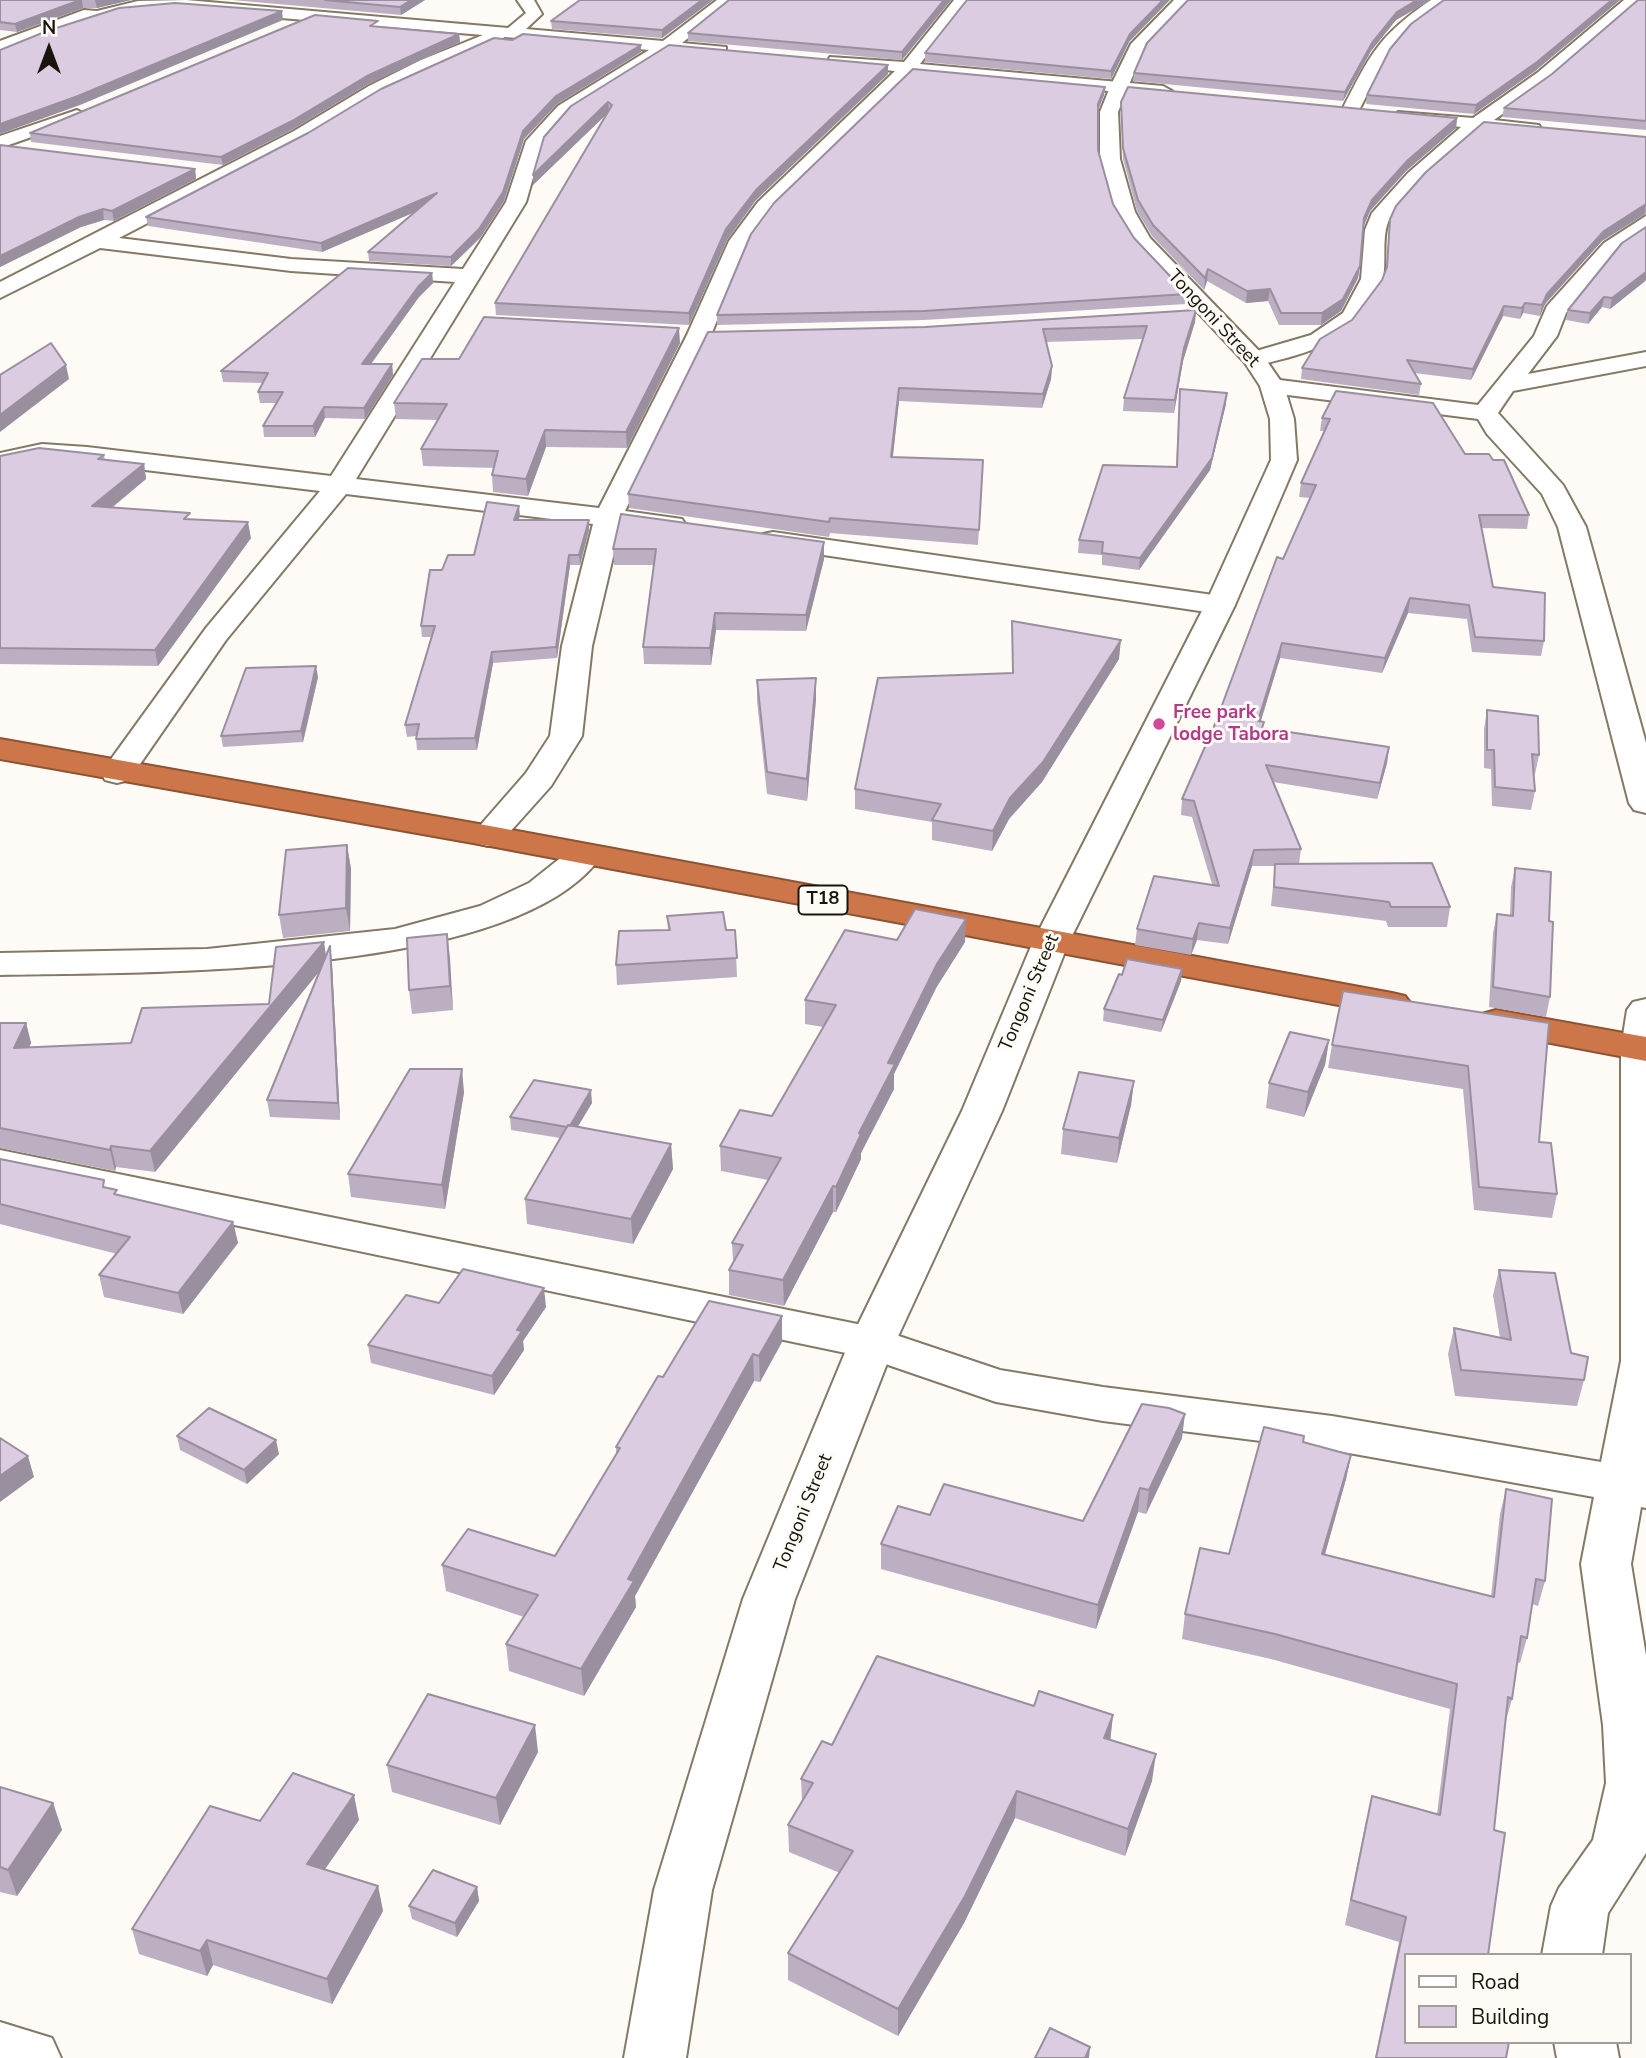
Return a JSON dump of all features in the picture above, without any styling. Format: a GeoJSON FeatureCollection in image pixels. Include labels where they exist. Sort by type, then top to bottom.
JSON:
{"type":"FeatureCollection","features":[{"type":"Feature","properties":{"kind":"highway","name":"T18"},"geometry":{"type":"LineString","coordinates":[[0,749],[117,774],[488,836],[1050,944],[1420,1009]]}},
{"type":"Feature","properties":{"kind":"highway"},"geometry":{"type":"LineString","coordinates":[[1461,1016],[1644,1035]]}},
{"type":"Feature","properties":{"kind":"street"},"geometry":{"type":"LineString","coordinates":[[65,24],[120,0]]}},
{"type":"Feature","properties":{"kind":"street"},"geometry":{"type":"LineString","coordinates":[[0,291],[226,174],[426,64],[509,32],[534,14],[531,5],[525,0]]}},
{"type":"Feature","properties":{"kind":"street"},"geometry":{"type":"LineString","coordinates":[[117,774],[216,634],[339,485],[516,202],[533,145],[564,110],[667,46],[727,0]]}},
{"type":"Feature","properties":{"kind":"street"},"geometry":{"type":"LineString","coordinates":[[488,836],[539,779],[566,736],[577,646],[609,516],[699,335],[739,241],[765,206],[908,68],[962,0]]}},
{"type":"Feature","properties":{"kind":"street","name":"Tongoni Street"},"geometry":{"type":"LineString","coordinates":[[655,2058],[683,1890],[769,1599],[872,1343],[982,1111],[1050,944],[1220,605],[1284,460],[1282,419],[1263,372],[1194,313],[1142,241],[1125,212],[1110,159],[1109,112],[1119,87],[1137,48],[1183,0]]}},
{"type":"Feature","properties":{"kind":"street"},"geometry":{"type":"LineString","coordinates":[[1351,110],[1380,54],[1402,27],[1441,0]]}},
{"type":"Feature","properties":{"kind":"street"},"geometry":{"type":"LineString","coordinates":[[1263,372],[1340,328],[1352,316],[1371,279],[1376,230],[1382,213],[1415,177],[1476,124],[1543,77],[1633,0]]}},
{"type":"Feature","properties":{"kind":"street"},"geometry":{"type":"LineString","coordinates":[[4,44],[65,24],[150,4],[734,52]]}},
{"type":"Feature","properties":{"kind":"street"},"geometry":{"type":"LineString","coordinates":[[276,31],[313,16]]}},
{"type":"Feature","properties":{"kind":"street"},"geometry":{"type":"LineString","coordinates":[[815,59],[1178,93]]}},
{"type":"Feature","properties":{"kind":"street"},"geometry":{"type":"LineString","coordinates":[[0,144],[98,106]]}},
{"type":"Feature","properties":{"kind":"street"},"geometry":{"type":"LineString","coordinates":[[1392,114],[1554,131]]}},
{"type":"Feature","properties":{"kind":"street"},"geometry":{"type":"LineString","coordinates":[[0,144],[41,152]]}},
{"type":"Feature","properties":{"kind":"street"},"geometry":{"type":"LineString","coordinates":[[187,169],[226,174]]}},
{"type":"Feature","properties":{"kind":"street"},"geometry":{"type":"LineString","coordinates":[[1486,413],[1503,386],[1538,346],[1555,312],[1602,256],[1646,222]]}},
{"type":"Feature","properties":{"kind":"street"},"geometry":{"type":"LineString","coordinates":[[96,241],[291,265],[470,276]]}},
{"type":"Feature","properties":{"kind":"street"},"geometry":{"type":"LineString","coordinates":[[443,321],[470,323]]}},
{"type":"Feature","properties":{"kind":"street"},"geometry":{"type":"LineString","coordinates":[[672,333],[723,334]]}},
{"type":"Feature","properties":{"kind":"street"},"geometry":{"type":"LineString","coordinates":[[1503,386],[1646,359]]}},
{"type":"Feature","properties":{"kind":"street"},"geometry":{"type":"LineString","coordinates":[[1263,372],[1486,413],[1496,429],[1554,492],[1572,527],[1646,803]]}},
{"type":"Feature","properties":{"kind":"street"},"geometry":{"type":"LineString","coordinates":[[0,461],[42,453],[87,455],[609,516],[704,530]]}},
{"type":"Feature","properties":{"kind":"street"},"geometry":{"type":"LineString","coordinates":[[744,536],[1220,605]]}},
{"type":"Feature","properties":{"kind":"street"},"geometry":{"type":"LineString","coordinates":[[0,964],[208,960],[397,940],[494,914],[542,891],[585,855]]}},
{"type":"Feature","properties":{"kind":"street"},"geometry":{"type":"LineString","coordinates":[[1572,1953],[1580,1906],[1619,1848],[1633,1783],[1630,1726],[1606,1564],[1634,1486],[1644,1361],[1644,1035]]}},
{"type":"Feature","properties":{"kind":"street"},"geometry":{"type":"LineString","coordinates":[[0,1163],[872,1343],[996,1386],[1332,1433],[1634,1486]]}},
{"type":"Feature","properties":{"kind":"street"},"geometry":{"type":"LineString","coordinates":[[0,2051],[30,2058]]}},
{"type":"Feature","properties":{"kind":"building"},"geometry":{"type":"Polygon","coordinates":[[[0,0],[80,0],[15,24],[0,22],[0,0]]]}},
{"type":"Feature","properties":{"kind":"building"},"geometry":{"type":"Polygon","coordinates":[[[325,0],[411,0],[400,7],[325,0]]]}},
{"type":"Feature","properties":{"kind":"building"},"geometry":{"type":"Polygon","coordinates":[[[580,0],[702,0],[662,30],[551,21],[580,0]]]}},
{"type":"Feature","properties":{"kind":"building"},"geometry":{"type":"Polygon","coordinates":[[[729,0],[944,0],[902,52],[688,33],[729,0]]]}},
{"type":"Feature","properties":{"kind":"building"},"geometry":{"type":"Polygon","coordinates":[[[967,0],[1163,0],[1130,34],[1111,71],[925,53],[967,0]]]}},
{"type":"Feature","properties":{"kind":"building"},"geometry":{"type":"Polygon","coordinates":[[[1188,0],[1417,0],[1397,12],[1372,43],[1345,92],[1134,73],[1147,43],[1188,0]]]}},
{"type":"Feature","properties":{"kind":"building"},"geometry":{"type":"Polygon","coordinates":[[[1444,0],[1612,0],[1537,62],[1476,105],[1367,95],[1390,49],[1411,24],[1444,0]]]}},
{"type":"Feature","properties":{"kind":"building"},"geometry":{"type":"Polygon","coordinates":[[[1638,0],[1646,0],[1646,121],[1504,108],[1552,74],[1638,0]]]}},
{"type":"Feature","properties":{"kind":"building"},"geometry":{"type":"Polygon","coordinates":[[[175,3],[282,11],[78,96],[0,124],[0,50],[47,31],[119,8],[175,3]]]}},
{"type":"Feature","properties":{"kind":"building"},"geometry":{"type":"Polygon","coordinates":[[[315,15],[378,21],[370,26],[459,34],[367,76],[292,121],[221,157],[30,133],[315,15]]]}},
{"type":"Feature","properties":{"kind":"building"},"geometry":{"type":"Polygon","coordinates":[[[523,34],[641,45],[556,96],[523,131],[503,192],[479,229],[451,257],[368,252],[437,193],[321,243],[146,217],[308,133],[381,89],[494,38],[512,40],[523,34]]]}},
{"type":"Feature","properties":{"kind":"building"},"geometry":{"type":"Polygon","coordinates":[[[669,45],[888,65],[756,190],[726,229],[689,313],[495,303],[612,105],[608,102],[533,175],[544,137],[571,106],[669,45]]]}},
{"type":"Feature","properties":{"kind":"building"},"geometry":{"type":"Polygon","coordinates":[[[913,69],[1105,87],[1098,104],[1098,150],[1113,204],[1134,238],[1187,294],[924,311],[717,315],[751,234],[774,203],[913,69]]]}},
{"type":"Feature","properties":{"kind":"building"},"geometry":{"type":"Polygon","coordinates":[[[1128,87],[1457,118],[1408,160],[1372,200],[1364,218],[1360,266],[1343,299],[1322,313],[1281,313],[1270,289],[1247,291],[1208,269],[1205,278],[1153,225],[1138,200],[1123,148],[1121,102],[1128,87]]]}},
{"type":"Feature","properties":{"kind":"building"},"geometry":{"type":"Polygon","coordinates":[[[1484,122],[1646,137],[1646,204],[1604,231],[1547,294],[1542,305],[1525,303],[1522,308],[1504,306],[1473,369],[1407,360],[1421,384],[1302,368],[1320,339],[1352,320],[1382,280],[1387,267],[1390,219],[1396,206],[1426,172],[1484,122]]]}},
{"type":"Feature","properties":{"kind":"building"},"geometry":{"type":"Polygon","coordinates":[[[0,145],[195,169],[112,211],[103,209],[79,217],[0,256],[0,145]]]}},
{"type":"Feature","properties":{"kind":"building"},"geometry":{"type":"Polygon","coordinates":[[[1646,227],[1646,272],[1612,298],[1604,297],[1590,313],[1568,310],[1622,243],[1646,227]]]}},
{"type":"Feature","properties":{"kind":"building"},"geometry":{"type":"Polygon","coordinates":[[[348,268],[432,273],[418,287],[362,364],[392,364],[364,408],[324,407],[313,426],[263,426],[283,392],[258,392],[268,373],[221,371],[348,268]]]}},
{"type":"Feature","properties":{"kind":"building"},"geometry":{"type":"Polygon","coordinates":[[[1196,310],[1184,348],[1175,400],[1124,398],[1147,326],[1043,329],[1052,366],[1043,394],[899,388],[891,457],[983,460],[979,530],[830,518],[829,522],[628,494],[708,332],[925,327],[1196,310]]]}},
{"type":"Feature","properties":{"kind":"building"},"geometry":{"type":"Polygon","coordinates":[[[484,317],[679,328],[626,432],[545,430],[526,479],[492,475],[498,451],[421,449],[447,404],[394,403],[422,359],[459,359],[484,317]]]}},
{"type":"Feature","properties":{"kind":"building"},"geometry":{"type":"Polygon","coordinates":[[[51,343],[66,365],[0,415],[0,375],[51,343]]]}},
{"type":"Feature","properties":{"kind":"building"},"geometry":{"type":"Polygon","coordinates":[[[1180,389],[1227,393],[1212,458],[1140,558],[1102,553],[1103,542],[1079,540],[1103,465],[1177,467],[1180,389]]]}},
{"type":"Feature","properties":{"kind":"building"},"geometry":{"type":"Polygon","coordinates":[[[1336,391],[1433,403],[1465,454],[1489,454],[1493,460],[1504,460],[1529,515],[1479,515],[1493,587],[1545,593],[1544,641],[1475,637],[1469,605],[1410,598],[1385,658],[1282,643],[1258,721],[1264,722],[1262,728],[1389,747],[1380,783],[1266,765],[1301,849],[1254,850],[1230,928],[1199,923],[1193,939],[1137,929],[1154,876],[1219,886],[1194,801],[1182,799],[1215,724],[1277,557],[1283,559],[1316,485],[1301,483],[1330,419],[1322,418],[1336,391]]]}},
{"type":"Feature","properties":{"kind":"building"},"geometry":{"type":"Polygon","coordinates":[[[39,448],[104,455],[98,459],[144,464],[92,506],[190,513],[184,519],[248,522],[155,650],[0,648],[0,456],[39,448]]]}},
{"type":"Feature","properties":{"kind":"building"},"geometry":{"type":"Polygon","coordinates":[[[487,502],[519,506],[514,520],[589,520],[579,555],[569,555],[556,647],[492,652],[475,738],[416,739],[419,724],[405,725],[435,626],[421,626],[430,570],[442,570],[448,555],[474,555],[487,502]]]}},
{"type":"Feature","properties":{"kind":"building"},"geometry":{"type":"Polygon","coordinates":[[[621,514],[824,542],[806,615],[715,613],[710,648],[643,647],[656,549],[613,549],[621,514]]]}},
{"type":"Feature","properties":{"kind":"building"},"geometry":{"type":"Polygon","coordinates":[[[1012,621],[1121,640],[1043,762],[1010,798],[993,831],[932,820],[941,804],[855,789],[878,678],[1013,673],[1012,621]]]}},
{"type":"Feature","properties":{"kind":"building"},"geometry":{"type":"Polygon","coordinates":[[[316,666],[301,731],[221,736],[246,668],[316,666]]]}},
{"type":"Feature","properties":{"kind":"building"},"geometry":{"type":"Polygon","coordinates":[[[816,678],[807,779],[767,772],[757,680],[816,678]]]}},
{"type":"Feature","properties":{"kind":"building"},"geometry":{"type":"Polygon","coordinates":[[[1487,710],[1538,716],[1539,755],[1532,754],[1535,791],[1495,787],[1494,750],[1487,750],[1487,710]]]}},
{"type":"Feature","properties":{"kind":"building"},"geometry":{"type":"Polygon","coordinates":[[[347,845],[346,908],[279,915],[286,850],[347,845]]]}},
{"type":"Feature","properties":{"kind":"building"},"geometry":{"type":"Polygon","coordinates":[[[1432,863],[1450,907],[1391,907],[1389,902],[1274,887],[1275,864],[1432,863]]]}},
{"type":"Feature","properties":{"kind":"building"},"geometry":{"type":"Polygon","coordinates":[[[1515,868],[1551,872],[1549,921],[1553,922],[1550,997],[1493,987],[1497,914],[1513,916],[1515,868]]]}},
{"type":"Feature","properties":{"kind":"building"},"geometry":{"type":"Polygon","coordinates":[[[915,909],[966,919],[937,964],[888,1063],[895,1064],[859,1133],[861,1134],[836,1187],[833,1186],[783,1280],[729,1270],[743,1245],[732,1243],[781,1158],[720,1146],[740,1110],[772,1116],[836,1005],[805,1000],[845,930],[897,940],[915,909]]]}},
{"type":"Feature","properties":{"kind":"building"},"geometry":{"type":"Polygon","coordinates":[[[723,912],[726,930],[735,930],[737,958],[616,965],[619,931],[670,930],[667,916],[723,912]]]}},
{"type":"Feature","properties":{"kind":"building"},"geometry":{"type":"Polygon","coordinates":[[[447,934],[450,986],[409,990],[407,938],[447,934]]]}},
{"type":"Feature","properties":{"kind":"building"},"geometry":{"type":"Polygon","coordinates":[[[324,942],[150,1151],[111,1146],[110,1150],[0,1128],[0,1023],[26,1023],[14,1048],[131,1043],[142,1008],[269,1004],[276,947],[324,942]]]}},
{"type":"Feature","properties":{"kind":"building"},"geometry":{"type":"Polygon","coordinates":[[[330,946],[338,1103],[267,1100],[330,946]]]}},
{"type":"Feature","properties":{"kind":"building"},"geometry":{"type":"Polygon","coordinates":[[[1127,959],[1182,969],[1163,1020],[1104,1009],[1119,974],[1122,975],[1127,959]]]}},
{"type":"Feature","properties":{"kind":"building"},"geometry":{"type":"Polygon","coordinates":[[[1343,991],[1549,1023],[1539,1142],[1551,1143],[1557,1194],[1479,1187],[1468,1066],[1332,1045],[1343,991]]]}},
{"type":"Feature","properties":{"kind":"building"},"geometry":{"type":"Polygon","coordinates":[[[1290,1032],[1329,1040],[1308,1092],[1269,1083],[1290,1032]]]}},
{"type":"Feature","properties":{"kind":"building"},"geometry":{"type":"Polygon","coordinates":[[[410,1069],[462,1069],[442,1185],[348,1174],[410,1069]]]}},
{"type":"Feature","properties":{"kind":"building"},"geometry":{"type":"Polygon","coordinates":[[[1079,1072],[1134,1081],[1119,1138],[1063,1129],[1079,1072]]]}},
{"type":"Feature","properties":{"kind":"building"},"geometry":{"type":"Polygon","coordinates":[[[534,1080],[591,1090],[570,1126],[510,1117],[534,1080]]]}},
{"type":"Feature","properties":{"kind":"building"},"geometry":{"type":"Polygon","coordinates":[[[568,1125],[671,1144],[631,1219],[525,1199],[568,1125]]]}},
{"type":"Feature","properties":{"kind":"building"},"geometry":{"type":"Polygon","coordinates":[[[0,1159],[104,1180],[103,1187],[117,1190],[114,1194],[233,1222],[178,1293],[99,1275],[130,1237],[0,1204],[0,1159]]]}},
{"type":"Feature","properties":{"kind":"building"},"geometry":{"type":"Polygon","coordinates":[[[463,1269],[544,1288],[517,1330],[522,1331],[492,1376],[368,1345],[406,1295],[439,1303],[463,1269]]]}},
{"type":"Feature","properties":{"kind":"building"},"geometry":{"type":"Polygon","coordinates":[[[1499,1270],[1555,1273],[1571,1353],[1588,1357],[1584,1380],[1461,1370],[1454,1328],[1511,1340],[1499,1270]]]}},
{"type":"Feature","properties":{"kind":"building"},"geometry":{"type":"Polygon","coordinates":[[[709,1301],[782,1316],[759,1356],[753,1354],[628,1579],[634,1581],[581,1669],[506,1644],[538,1595],[442,1565],[468,1529],[555,1556],[620,1448],[616,1447],[658,1376],[663,1377],[709,1301]]]}},
{"type":"Feature","properties":{"kind":"building"},"geometry":{"type":"Polygon","coordinates":[[[1142,1404],[1169,1408],[1185,1414],[1149,1490],[1140,1488],[1098,1605],[881,1544],[898,1506],[930,1515],[944,1484],[1083,1521],[1142,1404]]]}},
{"type":"Feature","properties":{"kind":"building"},"geometry":{"type":"Polygon","coordinates":[[[209,1408],[276,1440],[244,1470],[177,1436],[209,1408]]]}},
{"type":"Feature","properties":{"kind":"building"},"geometry":{"type":"Polygon","coordinates":[[[1264,1427],[1304,1436],[1303,1442],[1351,1455],[1322,1554],[1494,1597],[1506,1489],[1552,1499],[1545,1581],[1536,1579],[1527,1638],[1521,1636],[1512,1699],[1508,1697],[1494,1830],[1505,1833],[1488,1953],[1404,1953],[1404,2044],[1509,2044],[1506,2058],[1376,2058],[1406,1917],[1351,1900],[1372,1796],[1440,1815],[1457,1684],[1275,1634],[1185,1614],[1200,1548],[1229,1554],[1264,1427]]]}},
{"type":"Feature","properties":{"kind":"building"},"geometry":{"type":"Polygon","coordinates":[[[0,1438],[28,1456],[0,1476],[0,1438]]]}},
{"type":"Feature","properties":{"kind":"building"},"geometry":{"type":"Polygon","coordinates":[[[877,1656],[1034,1706],[1039,1691],[1113,1715],[1104,1738],[1156,1754],[1128,1829],[1017,1791],[965,1896],[898,2009],[788,1953],[853,1851],[788,1825],[813,1783],[801,1779],[822,1741],[832,1745],[877,1656]]]}},
{"type":"Feature","properties":{"kind":"building"},"geometry":{"type":"Polygon","coordinates":[[[428,1694],[535,1725],[496,1798],[387,1765],[428,1694]]]}},
{"type":"Feature","properties":{"kind":"building"},"geometry":{"type":"Polygon","coordinates":[[[293,1773],[354,1795],[307,1864],[378,1886],[327,1979],[207,1940],[200,1951],[132,1929],[210,1806],[260,1821],[293,1773]]]}},
{"type":"Feature","properties":{"kind":"building"},"geometry":{"type":"Polygon","coordinates":[[[0,1787],[53,1803],[8,1870],[0,1867],[0,1787]]]}},
{"type":"Feature","properties":{"kind":"building"},"geometry":{"type":"Polygon","coordinates":[[[433,1870],[477,1887],[455,1923],[409,1906],[433,1870]]]}},
{"type":"Feature","properties":{"kind":"building"},"geometry":{"type":"Polygon","coordinates":[[[1050,2028],[1090,2047],[1085,2058],[1035,2058],[1050,2028]]]}},
{"type":"Feature","properties":{"kind":"place","name":"Free park lodge Tabora"},"geometry":{"type":"Point","coordinates":[1159,724]}}]}
